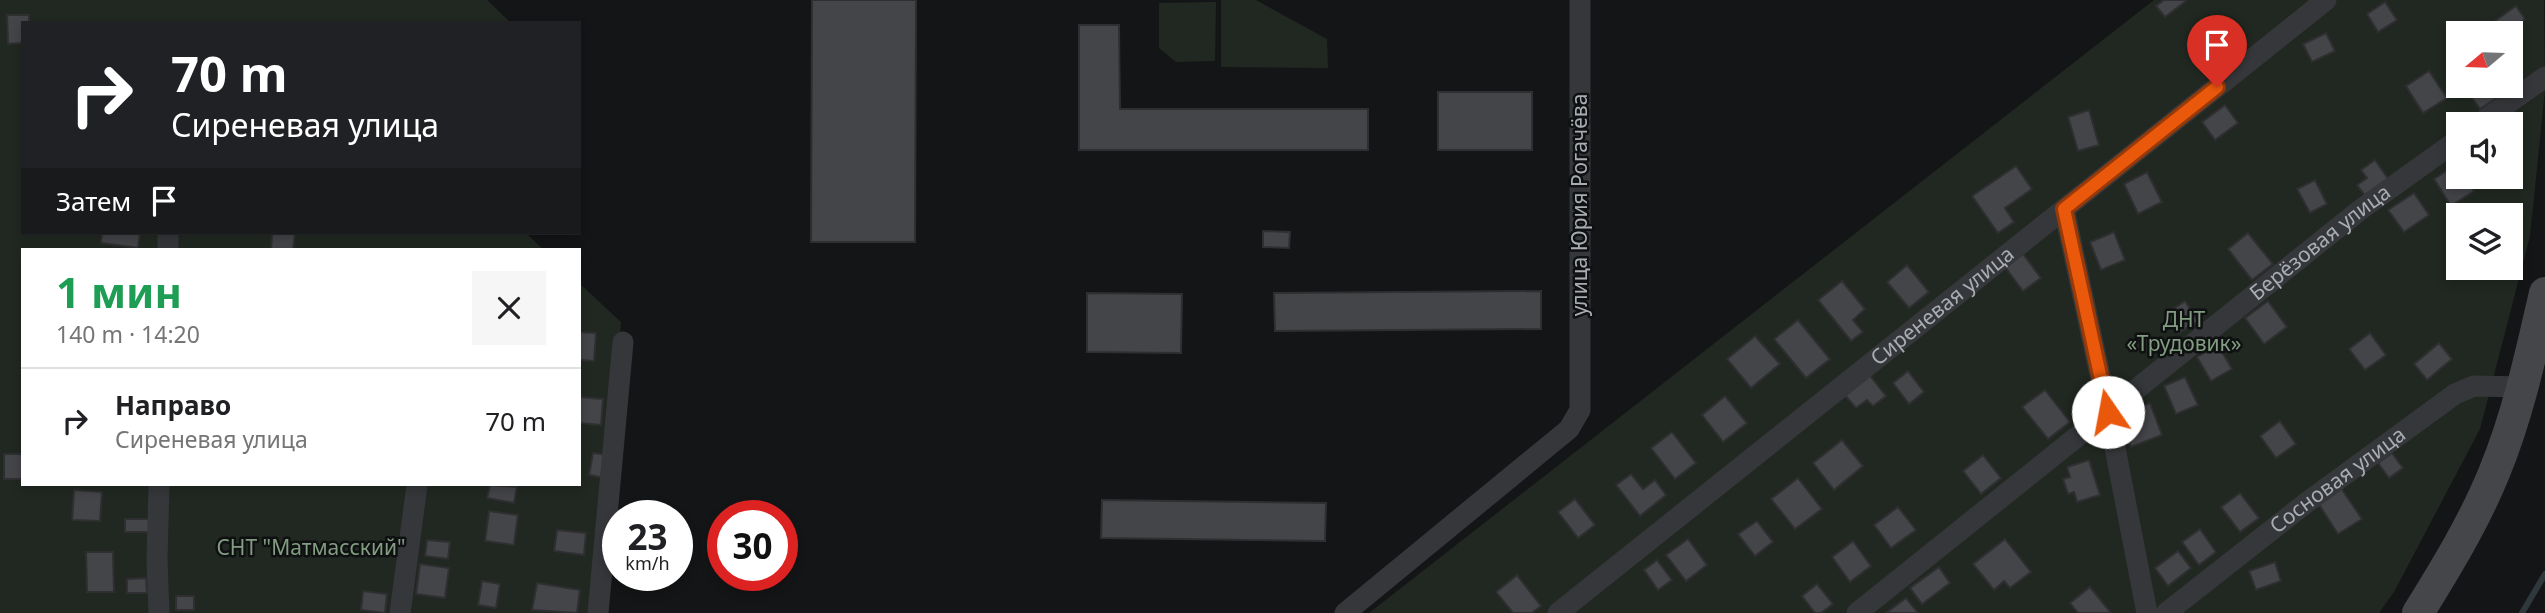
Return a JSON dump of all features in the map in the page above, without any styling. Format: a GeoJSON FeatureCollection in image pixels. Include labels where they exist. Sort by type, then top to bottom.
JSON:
{"type":"FeatureCollection","features":[{"type":"Feature","properties":{"kind":"main road"},"geometry":{"type":"LineString","coordinates":[[2418,613],[2462,543],[2495,472],[2524,387],[2545,293]]}},
{"type":"Feature","properties":{"kind":"street","name":"улица Юрия Рогачёва"},"geometry":{"type":"LineString","coordinates":[[1345,613],[1569,429],[1580,410],[1580,0]]}},
{"type":"Feature","properties":{"kind":"street","name":"Сиреневая улица"},"geometry":{"type":"LineString","coordinates":[[1558,613],[2326,0]]}},
{"type":"Feature","properties":{"kind":"street"},"geometry":{"type":"LineString","coordinates":[[2496,112],[2545,77]]}},
{"type":"Feature","properties":{"kind":"street","name":"Берёзовая улица"},"geometry":{"type":"LineString","coordinates":[[1857,613],[2360,210],[2446,148]]}},
{"type":"Feature","properties":{"kind":"street"},"geometry":{"type":"LineString","coordinates":[[2064,209],[2108,412],[2147,613]]}},
{"type":"Feature","properties":{"kind":"street"},"geometry":{"type":"LineString","coordinates":[[598,613],[623,342]]}},
{"type":"Feature","properties":{"kind":"street","name":"Сосновая улица"},"geometry":{"type":"LineString","coordinates":[[2166,613],[2306,503],[2455,394],[2474,386],[2524,387]]}},
{"type":"Feature","properties":{"kind":"street"},"geometry":{"type":"LineString","coordinates":[[159,486],[156,559],[159,613]]}},
{"type":"Feature","properties":{"kind":"street"},"geometry":{"type":"LineString","coordinates":[[400,613],[416,486]]}},
{"type":"Feature","properties":{"kind":"green space","name":"СНТ \"Матмасский\""},"geometry":{"type":"Polygon","coordinates":[[[0,0],[487,0],[509,21],[21,21],[21,235],[528,235],[542,248],[21,248],[21,486],[581,486],[581,285],[621,322],[606,500],[602,500],[602,552],[597,613],[0,613],[0,0]]]}},
{"type":"Feature","properties":{"kind":"green space"},"geometry":{"type":"Polygon","coordinates":[[[1221,0],[1256,0],[1327,39],[1328,68],[1221,67],[1221,0]]]}},
{"type":"Feature","properties":{"kind":"green space","name":"ДНТ «Трудовик»"},"geometry":{"type":"Polygon","coordinates":[[[2154,0],[2544,0],[2545,90],[2530,236],[2523,263],[2523,203],[2446,203],[2446,280],[2519,280],[2480,429],[2394,592],[2379,613],[1369,613],[2154,0]]]}},
{"type":"Feature","properties":{"kind":"green space"},"geometry":{"type":"Polygon","coordinates":[[[1216,2],[1215,61],[1176,62],[1159,48],[1159,3],[1216,2]]]}},
{"type":"Feature","properties":{"kind":"building"},"geometry":{"type":"Polygon","coordinates":[[[812,0],[916,0],[915,242],[811,242],[812,0]]]}},
{"type":"Feature","properties":{"kind":"building"},"geometry":{"type":"Polygon","coordinates":[[[2164,0],[2186,1],[2165,17],[2156,6],[2164,0]]]}},
{"type":"Feature","properties":{"kind":"building"},"geometry":{"type":"Polygon","coordinates":[[[2385,2],[2397,20],[2378,32],[2367,14],[2385,2]]]}},
{"type":"Feature","properties":{"kind":"building"},"geometry":{"type":"Polygon","coordinates":[[[2516,6],[2525,19],[2522,21],[2495,21],[2516,6]]]}},
{"type":"Feature","properties":{"kind":"building"},"geometry":{"type":"Polygon","coordinates":[[[7,15],[29,15],[29,21],[21,21],[21,43],[8,44],[7,15]]]}},
{"type":"Feature","properties":{"kind":"building"},"geometry":{"type":"Polygon","coordinates":[[[1079,25],[1119,25],[1120,109],[1368,109],[1368,150],[1079,150],[1079,25]]]}},
{"type":"Feature","properties":{"kind":"building"},"geometry":{"type":"Polygon","coordinates":[[[2326,33],[2335,51],[2312,62],[2303,44],[2326,33]]]}},
{"type":"Feature","properties":{"kind":"building"},"geometry":{"type":"Polygon","coordinates":[[[2429,71],[2447,98],[2423,113],[2406,86],[2429,71]]]}},
{"type":"Feature","properties":{"kind":"building"},"geometry":{"type":"Polygon","coordinates":[[[1438,92],[1532,92],[1532,150],[1438,150],[1438,92]]]}},
{"type":"Feature","properties":{"kind":"building"},"geometry":{"type":"Polygon","coordinates":[[[2472,98],[2496,98],[2480,109],[2472,98]]]}},
{"type":"Feature","properties":{"kind":"building"},"geometry":{"type":"Polygon","coordinates":[[[2225,105],[2238,123],[2215,140],[2202,122],[2225,105]]]}},
{"type":"Feature","properties":{"kind":"building"},"geometry":{"type":"Polygon","coordinates":[[[2089,110],[2099,145],[2078,151],[2068,117],[2089,110]]]}},
{"type":"Feature","properties":{"kind":"building"},"geometry":{"type":"Polygon","coordinates":[[[2375,160],[2389,180],[2366,197],[2357,185],[2367,178],[2361,170],[2375,160]]]}},
{"type":"Feature","properties":{"kind":"building"},"geometry":{"type":"Polygon","coordinates":[[[2016,166],[2032,189],[2005,208],[2014,222],[1998,233],[1972,196],[2016,166]]]}},
{"type":"Feature","properties":{"kind":"building"},"geometry":{"type":"Polygon","coordinates":[[[2446,171],[2446,189],[2474,191],[2456,203],[2449,203],[2434,179],[2446,171]]]}},
{"type":"Feature","properties":{"kind":"building"},"geometry":{"type":"Polygon","coordinates":[[[2147,172],[2162,202],[2138,214],[2124,184],[2147,172]]]}},
{"type":"Feature","properties":{"kind":"building"},"geometry":{"type":"Polygon","coordinates":[[[2315,180],[2327,204],[2310,213],[2297,189],[2315,180]]]}},
{"type":"Feature","properties":{"kind":"building"},"geometry":{"type":"Polygon","coordinates":[[[2414,193],[2429,215],[2404,232],[2388,210],[2414,193]]]}},
{"type":"Feature","properties":{"kind":"building"},"geometry":{"type":"Polygon","coordinates":[[[1263,231],[1290,232],[1289,248],[1263,247],[1263,231]]]}},
{"type":"Feature","properties":{"kind":"building"},"geometry":{"type":"Polygon","coordinates":[[[2114,232],[2125,260],[2101,270],[2090,242],[2114,232]]]}},
{"type":"Feature","properties":{"kind":"building"},"geometry":{"type":"Polygon","coordinates":[[[2248,233],[2273,264],[2252,280],[2228,249],[2248,233]]]}},
{"type":"Feature","properties":{"kind":"building"},"geometry":{"type":"Polygon","coordinates":[[[102,235],[140,235],[138,248],[101,243],[102,235]]]}},
{"type":"Feature","properties":{"kind":"building"},"geometry":{"type":"Polygon","coordinates":[[[272,235],[295,235],[293,248],[271,248],[272,235]]]}},
{"type":"Feature","properties":{"kind":"building"},"geometry":{"type":"Polygon","coordinates":[[[2023,254],[2041,278],[2023,291],[2005,267],[2023,254]]]}},
{"type":"Feature","properties":{"kind":"building"},"geometry":{"type":"Polygon","coordinates":[[[1907,265],[1929,292],[1909,308],[1887,282],[1907,265]]]}},
{"type":"Feature","properties":{"kind":"building"},"geometry":{"type":"Polygon","coordinates":[[[1842,281],[1865,309],[1853,320],[1863,332],[1851,341],[1818,300],[1842,281]]]}},
{"type":"Feature","properties":{"kind":"building"},"geometry":{"type":"Polygon","coordinates":[[[1541,291],[1541,329],[1275,331],[1274,293],[1541,291]]]}},
{"type":"Feature","properties":{"kind":"building"},"geometry":{"type":"Polygon","coordinates":[[[1087,293],[1182,294],[1181,353],[1087,352],[1087,293]]]}},
{"type":"Feature","properties":{"kind":"building"},"geometry":{"type":"Polygon","coordinates":[[[2185,301],[2198,321],[2179,333],[2166,314],[2185,301]]]}},
{"type":"Feature","properties":{"kind":"building"},"geometry":{"type":"Polygon","coordinates":[[[2268,301],[2287,327],[2264,344],[2245,318],[2268,301]]]}},
{"type":"Feature","properties":{"kind":"building"},"geometry":{"type":"Polygon","coordinates":[[[1798,320],[1830,359],[1806,378],[1774,339],[1798,320]]]}},
{"type":"Feature","properties":{"kind":"building"},"geometry":{"type":"Polygon","coordinates":[[[581,332],[596,333],[594,361],[581,360],[581,332]]]}},
{"type":"Feature","properties":{"kind":"building"},"geometry":{"type":"Polygon","coordinates":[[[2370,333],[2386,355],[2365,370],[2349,349],[2370,333]]]}},
{"type":"Feature","properties":{"kind":"building"},"geometry":{"type":"Polygon","coordinates":[[[1755,336],[1780,364],[1751,388],[1727,359],[1755,336]]]}},
{"type":"Feature","properties":{"kind":"building"},"geometry":{"type":"Polygon","coordinates":[[[2439,343],[2452,359],[2427,380],[2414,364],[2439,343]]]}},
{"type":"Feature","properties":{"kind":"building"},"geometry":{"type":"Polygon","coordinates":[[[2218,345],[2232,369],[2211,381],[2197,357],[2218,345]]]}},
{"type":"Feature","properties":{"kind":"building"},"geometry":{"type":"Polygon","coordinates":[[[1908,371],[1924,392],[1909,404],[1893,383],[1908,371]]]}},
{"type":"Feature","properties":{"kind":"building"},"geometry":{"type":"Polygon","coordinates":[[[1868,373],[1886,396],[1873,406],[1867,400],[1856,408],[1843,393],[1868,373]]]}},
{"type":"Feature","properties":{"kind":"building"},"geometry":{"type":"Polygon","coordinates":[[[2185,377],[2198,405],[2176,414],[2164,386],[2185,377]]]}},
{"type":"Feature","properties":{"kind":"building"},"geometry":{"type":"Polygon","coordinates":[[[2045,390],[2070,422],[2048,439],[2022,407],[2045,390]]]}},
{"type":"Feature","properties":{"kind":"building"},"geometry":{"type":"Polygon","coordinates":[[[1725,396],[1747,423],[1723,442],[1702,415],[1725,396]]]}},
{"type":"Feature","properties":{"kind":"building"},"geometry":{"type":"Polygon","coordinates":[[[581,397],[603,399],[601,425],[581,423],[581,397]]]}},
{"type":"Feature","properties":{"kind":"building"},"geometry":{"type":"Polygon","coordinates":[[[2150,403],[2162,435],[2131,447],[2119,415],[2150,403]]]}},
{"type":"Feature","properties":{"kind":"building"},"geometry":{"type":"Polygon","coordinates":[[[2280,421],[2296,444],[2276,458],[2260,436],[2280,421]]]}},
{"type":"Feature","properties":{"kind":"building"},"geometry":{"type":"Polygon","coordinates":[[[1672,432],[1696,463],[1675,479],[1651,448],[1672,432]]]}},
{"type":"Feature","properties":{"kind":"building"},"geometry":{"type":"Polygon","coordinates":[[[1842,440],[1863,466],[1834,490],[1813,463],[1842,440]]]}},
{"type":"Feature","properties":{"kind":"building"},"geometry":{"type":"Polygon","coordinates":[[[593,453],[608,455],[605,478],[589,475],[593,453]]]}},
{"type":"Feature","properties":{"kind":"building"},"geometry":{"type":"Polygon","coordinates":[[[2392,453],[2403,468],[2389,478],[2378,463],[2392,453]]]}},
{"type":"Feature","properties":{"kind":"building"},"geometry":{"type":"Polygon","coordinates":[[[4,454],[21,454],[21,479],[4,479],[4,454]]]}},
{"type":"Feature","properties":{"kind":"building"},"geometry":{"type":"Polygon","coordinates":[[[1983,455],[2001,478],[1981,494],[1963,471],[1983,455]]]}},
{"type":"Feature","properties":{"kind":"building"},"geometry":{"type":"Polygon","coordinates":[[[2089,460],[2100,495],[2077,502],[2074,492],[2068,494],[2063,479],[2070,477],[2067,467],[2089,460]]]}},
{"type":"Feature","properties":{"kind":"building"},"geometry":{"type":"Polygon","coordinates":[[[1631,474],[1643,489],[1655,480],[1666,495],[1640,516],[1616,485],[1631,474]]]}},
{"type":"Feature","properties":{"kind":"building"},"geometry":{"type":"Polygon","coordinates":[[[1798,478],[1822,509],[1795,529],[1771,499],[1798,478]]]}},
{"type":"Feature","properties":{"kind":"building"},"geometry":{"type":"Polygon","coordinates":[[[490,486],[517,487],[514,503],[487,498],[490,486]]]}},
{"type":"Feature","properties":{"kind":"building"},"geometry":{"type":"Polygon","coordinates":[[[2341,488],[2362,519],[2338,534],[2318,503],[2341,488]]]}},
{"type":"Feature","properties":{"kind":"building"},"geometry":{"type":"Polygon","coordinates":[[[74,490],[102,492],[100,521],[72,520],[74,490]]]}},
{"type":"Feature","properties":{"kind":"building"},"geometry":{"type":"Polygon","coordinates":[[[2240,493],[2259,518],[2240,532],[2221,507],[2240,493]]]}},
{"type":"Feature","properties":{"kind":"building"},"geometry":{"type":"Polygon","coordinates":[[[1575,499],[1595,525],[1578,538],[1558,512],[1575,499]]]}},
{"type":"Feature","properties":{"kind":"building"},"geometry":{"type":"Polygon","coordinates":[[[1102,500],[1326,503],[1325,541],[1101,538],[1102,500]]]}},
{"type":"Feature","properties":{"kind":"building"},"geometry":{"type":"Polygon","coordinates":[[[1898,507],[1916,530],[1891,548],[1874,525],[1898,507]]]}},
{"type":"Feature","properties":{"kind":"building"},"geometry":{"type":"Polygon","coordinates":[[[489,511],[518,515],[514,545],[485,541],[489,511]]]}},
{"type":"Feature","properties":{"kind":"building"},"geometry":{"type":"Polygon","coordinates":[[[125,519],[150,519],[150,532],[125,532],[125,519]]]}},
{"type":"Feature","properties":{"kind":"building"},"geometry":{"type":"Polygon","coordinates":[[[1757,521],[1773,542],[1755,556],[1738,534],[1757,521]]]}},
{"type":"Feature","properties":{"kind":"building"},"geometry":{"type":"Polygon","coordinates":[[[2200,529],[2216,552],[2199,565],[2182,542],[2200,529]]]}},
{"type":"Feature","properties":{"kind":"building"},"geometry":{"type":"Polygon","coordinates":[[[557,530],[586,533],[584,555],[554,551],[557,530]]]}},
{"type":"Feature","properties":{"kind":"building"},"geometry":{"type":"Polygon","coordinates":[[[1688,539],[1707,565],[1686,581],[1666,555],[1688,539]]]}},
{"type":"Feature","properties":{"kind":"building"},"geometry":{"type":"Polygon","coordinates":[[[2005,539],[2031,572],[2010,588],[2004,581],[1994,590],[1973,564],[2005,539]]]}},
{"type":"Feature","properties":{"kind":"building"},"geometry":{"type":"Polygon","coordinates":[[[427,540],[450,542],[448,559],[425,556],[427,540]]]}},
{"type":"Feature","properties":{"kind":"building"},"geometry":{"type":"Polygon","coordinates":[[[1853,541],[1871,566],[1850,582],[1832,557],[1853,541]]]}},
{"type":"Feature","properties":{"kind":"building"},"geometry":{"type":"Polygon","coordinates":[[[2178,551],[2191,568],[2168,586],[2155,568],[2178,551]]]}},
{"type":"Feature","properties":{"kind":"building"},"geometry":{"type":"Polygon","coordinates":[[[86,552],[113,552],[114,592],[87,592],[86,552]]]}},
{"type":"Feature","properties":{"kind":"building"},"geometry":{"type":"Polygon","coordinates":[[[1657,560],[1672,580],[1658,590],[1644,570],[1657,560]]]}},
{"type":"Feature","properties":{"kind":"building"},"geometry":{"type":"Polygon","coordinates":[[[2275,562],[2281,581],[2256,590],[2249,571],[2275,562]]]}},
{"type":"Feature","properties":{"kind":"building"},"geometry":{"type":"Polygon","coordinates":[[[420,564],[449,568],[445,598],[416,594],[420,564]]]}},
{"type":"Feature","properties":{"kind":"building"},"geometry":{"type":"Polygon","coordinates":[[[1939,567],[1950,583],[1922,604],[1910,588],[1939,567]]]}},
{"type":"Feature","properties":{"kind":"building"},"geometry":{"type":"Polygon","coordinates":[[[1517,575],[1541,606],[1532,613],[1513,613],[1496,592],[1517,575]]]}},
{"type":"Feature","properties":{"kind":"building"},"geometry":{"type":"Polygon","coordinates":[[[146,578],[147,593],[127,593],[127,579],[146,578]]]}},
{"type":"Feature","properties":{"kind":"building"},"geometry":{"type":"Polygon","coordinates":[[[482,581],[500,584],[496,608],[478,605],[482,581]]]}},
{"type":"Feature","properties":{"kind":"building"},"geometry":{"type":"Polygon","coordinates":[[[537,583],[580,590],[577,613],[532,610],[537,583]]]}},
{"type":"Feature","properties":{"kind":"building"},"geometry":{"type":"Polygon","coordinates":[[[1817,584],[1833,604],[1821,613],[1815,613],[1802,596],[1817,584]]]}},
{"type":"Feature","properties":{"kind":"building"},"geometry":{"type":"Polygon","coordinates":[[[2090,587],[2111,613],[2078,613],[2070,603],[2090,587]]]}},
{"type":"Feature","properties":{"kind":"building"},"geometry":{"type":"Polygon","coordinates":[[[363,591],[387,594],[385,613],[361,610],[363,591]]]}},
{"type":"Feature","properties":{"kind":"building"},"geometry":{"type":"Polygon","coordinates":[[[176,596],[194,596],[194,610],[176,610],[176,596]]]}},
{"type":"Feature","properties":{"kind":"building"},"geometry":{"type":"Polygon","coordinates":[[[1906,598],[1918,613],[1886,613],[1906,598]]]}},
{"type":"Feature","properties":{"kind":"waterway"},"geometry":{"type":"LineString","coordinates":[[2522,613],[2545,574]]}},
{"type":"Feature","properties":{"kind":"route"},"geometry":{"type":"LineString","coordinates":[[2108,412],[2064,209],[2217,87]]}}]}
